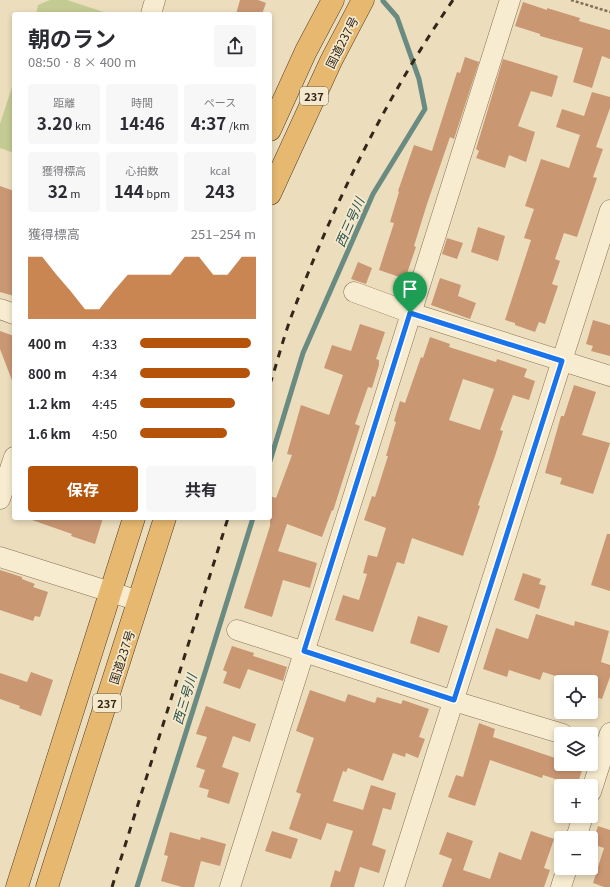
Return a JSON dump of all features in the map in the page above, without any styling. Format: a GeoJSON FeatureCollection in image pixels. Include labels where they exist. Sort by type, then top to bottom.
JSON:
{"type":"FeatureCollection","features":[{"type":"Feature","properties":{"kind":"highway","name":"237"},"geometry":{"type":"LineString","coordinates":[[272,126],[306,51],[333,0]]}},
{"type":"Feature","properties":{"kind":"highway","name":"国道237号"},"geometry":{"type":"LineString","coordinates":[[272,190],[331,61],[363,0]]}},
{"type":"Feature","properties":{"kind":"highway","name":"237"},"geometry":{"type":"LineString","coordinates":[[17,887],[133,520]]}},
{"type":"Feature","properties":{"kind":"highway","name":"国道237号"},"geometry":{"type":"LineString","coordinates":[[47,887],[164,520]]}},
{"type":"Feature","properties":{"kind":"street"},"geometry":{"type":"LineString","coordinates":[[152,12],[155,0]]}},
{"type":"Feature","properties":{"kind":"street"},"geometry":{"type":"LineString","coordinates":[[230,887],[510,0]]}},
{"type":"Feature","properties":{"kind":"street"},"geometry":{"type":"LineString","coordinates":[[394,887],[610,210]]}},
{"type":"Feature","properties":{"kind":"street"},"geometry":{"type":"LineString","coordinates":[[354,292],[410,313],[610,376]]}},
{"type":"Feature","properties":{"kind":"street"},"geometry":{"type":"LineString","coordinates":[[0,309],[12,313]]}},
{"type":"Feature","properties":{"kind":"street"},"geometry":{"type":"LineString","coordinates":[[0,499],[12,463]]}},
{"type":"Feature","properties":{"kind":"street"},"geometry":{"type":"LineString","coordinates":[[0,557],[139,601]]}},
{"type":"Feature","properties":{"kind":"street"},"geometry":{"type":"LineString","coordinates":[[237,630],[554,731]]}},
{"type":"Feature","properties":{"kind":"street"},"geometry":{"type":"LineString","coordinates":[[594,779],[604,743]]}},
{"type":"Feature","properties":{"kind":"street"},"geometry":{"type":"LineString","coordinates":[[561,887],[565,875]]}},
{"type":"Feature","properties":{"kind":"path"},"geometry":{"type":"LineString","coordinates":[[571,0],[610,12]]}},
{"type":"Feature","properties":{"kind":"green space"},"geometry":{"type":"Polygon","coordinates":[[[50,0],[67,0],[104,12],[36,12],[38,5],[50,0]]]}},
{"type":"Feature","properties":{"kind":"green space"},"geometry":{"type":"Polygon","coordinates":[[[12,87],[12,152],[0,148],[0,124],[12,87]]]}},
{"type":"Feature","properties":{"kind":"building"},"geometry":{"type":"Polygon","coordinates":[[[240,0],[258,0],[266,3],[263,12],[237,12],[240,0]]]}},
{"type":"Feature","properties":{"kind":"building"},"geometry":{"type":"Polygon","coordinates":[[[523,2],[547,10],[547,8],[580,18],[579,21],[610,30],[610,59],[602,56],[592,88],[573,82],[583,48],[540,36],[540,34],[515,26],[523,2]]]}},
{"type":"Feature","properties":{"kind":"building"},"geometry":{"type":"Polygon","coordinates":[[[465,57],[479,62],[454,139],[450,137],[427,204],[414,246],[416,247],[405,279],[379,270],[394,223],[390,222],[399,192],[398,191],[414,145],[432,151],[457,72],[460,73],[465,57]]]}},
{"type":"Feature","properties":{"kind":"building"},"geometry":{"type":"Polygon","coordinates":[[[503,59],[558,76],[552,97],[531,91],[518,126],[535,132],[526,162],[509,155],[505,168],[476,158],[479,151],[476,149],[503,59]]]}},
{"type":"Feature","properties":{"kind":"building"},"geometry":{"type":"Polygon","coordinates":[[[592,92],[610,97],[610,108],[596,147],[603,149],[593,177],[597,178],[577,237],[564,233],[555,259],[560,261],[552,284],[558,286],[545,324],[539,322],[535,332],[505,320],[531,240],[524,238],[534,209],[525,206],[541,159],[569,168],[580,135],[556,127],[562,109],[584,116],[592,92]]]}},
{"type":"Feature","properties":{"kind":"building"},"geometry":{"type":"Polygon","coordinates":[[[0,186],[12,190],[12,295],[0,292],[0,186]]]}},
{"type":"Feature","properties":{"kind":"building"},"geometry":{"type":"Polygon","coordinates":[[[478,227],[505,236],[498,261],[471,252],[478,227]]]}},
{"type":"Feature","properties":{"kind":"building"},"geometry":{"type":"Polygon","coordinates":[[[447,238],[463,243],[457,259],[442,254],[447,238]]]}},
{"type":"Feature","properties":{"kind":"building"},"geometry":{"type":"Polygon","coordinates":[[[358,262],[372,268],[366,284],[351,279],[358,262]]]}},
{"type":"Feature","properties":{"kind":"building"},"geometry":{"type":"Polygon","coordinates":[[[440,278],[461,285],[458,296],[476,303],[470,319],[431,305],[440,278]]]}},
{"type":"Feature","properties":{"kind":"building"},"geometry":{"type":"Polygon","coordinates":[[[593,320],[610,325],[610,356],[591,351],[593,346],[586,344],[593,320]]]}},
{"type":"Feature","properties":{"kind":"building"},"geometry":{"type":"Polygon","coordinates":[[[360,324],[385,332],[376,359],[379,360],[379,365],[372,388],[368,387],[355,424],[360,426],[333,511],[332,510],[322,537],[287,524],[278,551],[317,563],[310,588],[283,580],[272,617],[244,608],[270,526],[270,520],[272,520],[272,497],[276,498],[292,455],[287,454],[301,405],[329,415],[343,375],[324,368],[332,345],[351,351],[360,324]]]}},
{"type":"Feature","properties":{"kind":"building"},"geometry":{"type":"Polygon","coordinates":[[[0,331],[12,335],[12,380],[0,349],[0,331]]]}},
{"type":"Feature","properties":{"kind":"building"},"geometry":{"type":"Polygon","coordinates":[[[430,337],[450,344],[449,347],[496,362],[497,359],[527,369],[524,377],[535,381],[529,400],[513,395],[500,430],[503,431],[478,505],[480,506],[463,556],[412,538],[404,564],[397,562],[373,632],[335,620],[343,595],[359,600],[367,574],[363,573],[368,555],[377,557],[386,528],[364,520],[372,496],[375,497],[388,456],[386,456],[396,422],[394,421],[400,401],[405,403],[421,357],[423,358],[430,337]],[[463,379],[449,420],[480,430],[494,389],[463,379]]]}},
{"type":"Feature","properties":{"kind":"building"},"geometry":{"type":"Polygon","coordinates":[[[574,385],[596,392],[582,435],[610,443],[593,494],[560,484],[562,478],[545,473],[561,416],[564,416],[574,385]]]}},
{"type":"Feature","properties":{"kind":"building"},"geometry":{"type":"Polygon","coordinates":[[[32,520],[102,520],[95,544],[71,536],[72,534],[32,520]]]}},
{"type":"Feature","properties":{"kind":"building"},"geometry":{"type":"Polygon","coordinates":[[[607,534],[610,534],[610,591],[591,585],[607,534]]]}},
{"type":"Feature","properties":{"kind":"building"},"geometry":{"type":"Polygon","coordinates":[[[0,570],[22,577],[22,579],[35,584],[33,587],[48,592],[40,617],[35,616],[33,621],[0,610],[0,570]]]}},
{"type":"Feature","properties":{"kind":"building"},"geometry":{"type":"Polygon","coordinates":[[[523,573],[541,579],[539,584],[546,586],[539,609],[514,600],[523,573]]]}},
{"type":"Feature","properties":{"kind":"building"},"geometry":{"type":"Polygon","coordinates":[[[536,614],[574,626],[575,621],[609,631],[601,662],[610,665],[610,677],[602,699],[598,698],[598,675],[554,675],[543,672],[540,680],[509,670],[507,677],[483,669],[496,628],[528,639],[536,614]]]}},
{"type":"Feature","properties":{"kind":"building"},"geometry":{"type":"Polygon","coordinates":[[[418,616],[448,626],[439,653],[410,643],[418,616]]]}},
{"type":"Feature","properties":{"kind":"building"},"geometry":{"type":"Polygon","coordinates":[[[232,646],[254,653],[253,656],[287,667],[283,681],[248,669],[240,689],[223,683],[227,672],[223,670],[232,646]]]}},
{"type":"Feature","properties":{"kind":"building"},"geometry":{"type":"Polygon","coordinates":[[[31,672],[53,680],[41,716],[0,699],[0,673],[27,682],[31,672]]]}},
{"type":"Feature","properties":{"kind":"building"},"geometry":{"type":"Polygon","coordinates":[[[310,690],[345,702],[348,694],[375,703],[377,697],[401,704],[403,700],[429,709],[419,737],[425,739],[418,758],[406,753],[405,757],[393,753],[383,781],[348,768],[346,772],[343,771],[333,801],[363,810],[371,785],[396,793],[391,810],[383,808],[372,845],[386,850],[379,873],[360,867],[354,887],[330,887],[335,870],[340,872],[353,831],[327,823],[321,840],[289,829],[301,794],[296,792],[314,738],[296,731],[310,690]]]}},
{"type":"Feature","properties":{"kind":"building"},"geometry":{"type":"Polygon","coordinates":[[[206,706],[256,724],[250,742],[233,736],[222,767],[239,773],[229,804],[207,797],[209,790],[199,787],[205,770],[196,767],[207,737],[196,734],[206,706]]]}},
{"type":"Feature","properties":{"kind":"building"},"geometry":{"type":"Polygon","coordinates":[[[479,723],[495,729],[493,737],[554,758],[554,771],[582,771],[579,779],[555,779],[543,775],[542,778],[490,760],[475,806],[448,797],[456,775],[463,777],[479,723]]]}},
{"type":"Feature","properties":{"kind":"building"},"geometry":{"type":"Polygon","coordinates":[[[598,826],[610,830],[610,887],[604,887],[593,883],[596,875],[598,875],[598,867],[604,848],[598,846],[598,831],[596,831],[598,826]]]}},
{"type":"Feature","properties":{"kind":"building"},"geometry":{"type":"Polygon","coordinates":[[[272,831],[298,839],[291,859],[265,851],[272,831]]]}},
{"type":"Feature","properties":{"kind":"building"},"geometry":{"type":"Polygon","coordinates":[[[531,831],[554,839],[544,868],[550,870],[544,887],[442,887],[452,859],[439,854],[447,832],[473,841],[463,870],[490,879],[499,852],[521,860],[531,831]]]}},
{"type":"Feature","properties":{"kind":"building"},"geometry":{"type":"Polygon","coordinates":[[[170,832],[200,840],[201,837],[226,844],[220,866],[201,861],[194,887],[182,887],[161,881],[168,856],[164,855],[170,832]]]}},
{"type":"Feature","properties":{"kind":"waterway","name":"西三号川"},"geometry":{"type":"LineString","coordinates":[[272,454],[303,353],[373,194],[425,109],[419,79],[397,17],[383,1]]}},
{"type":"Feature","properties":{"kind":"waterway","name":"西三号川"},"geometry":{"type":"LineString","coordinates":[[137,887],[252,520]]}},
{"type":"Feature","properties":{"kind":"railway"},"geometry":{"type":"LineString","coordinates":[[272,378],[293,312],[344,190],[384,112],[429,36],[453,0]]}},
{"type":"Feature","properties":{"kind":"railway"},"geometry":{"type":"LineString","coordinates":[[112,887],[227,520]]}},
{"type":"Feature","properties":{"kind":"route"},"geometry":{"type":"LineString","coordinates":[[410,313],[562,361],[454,700],[304,651],[410,313]]}}]}
